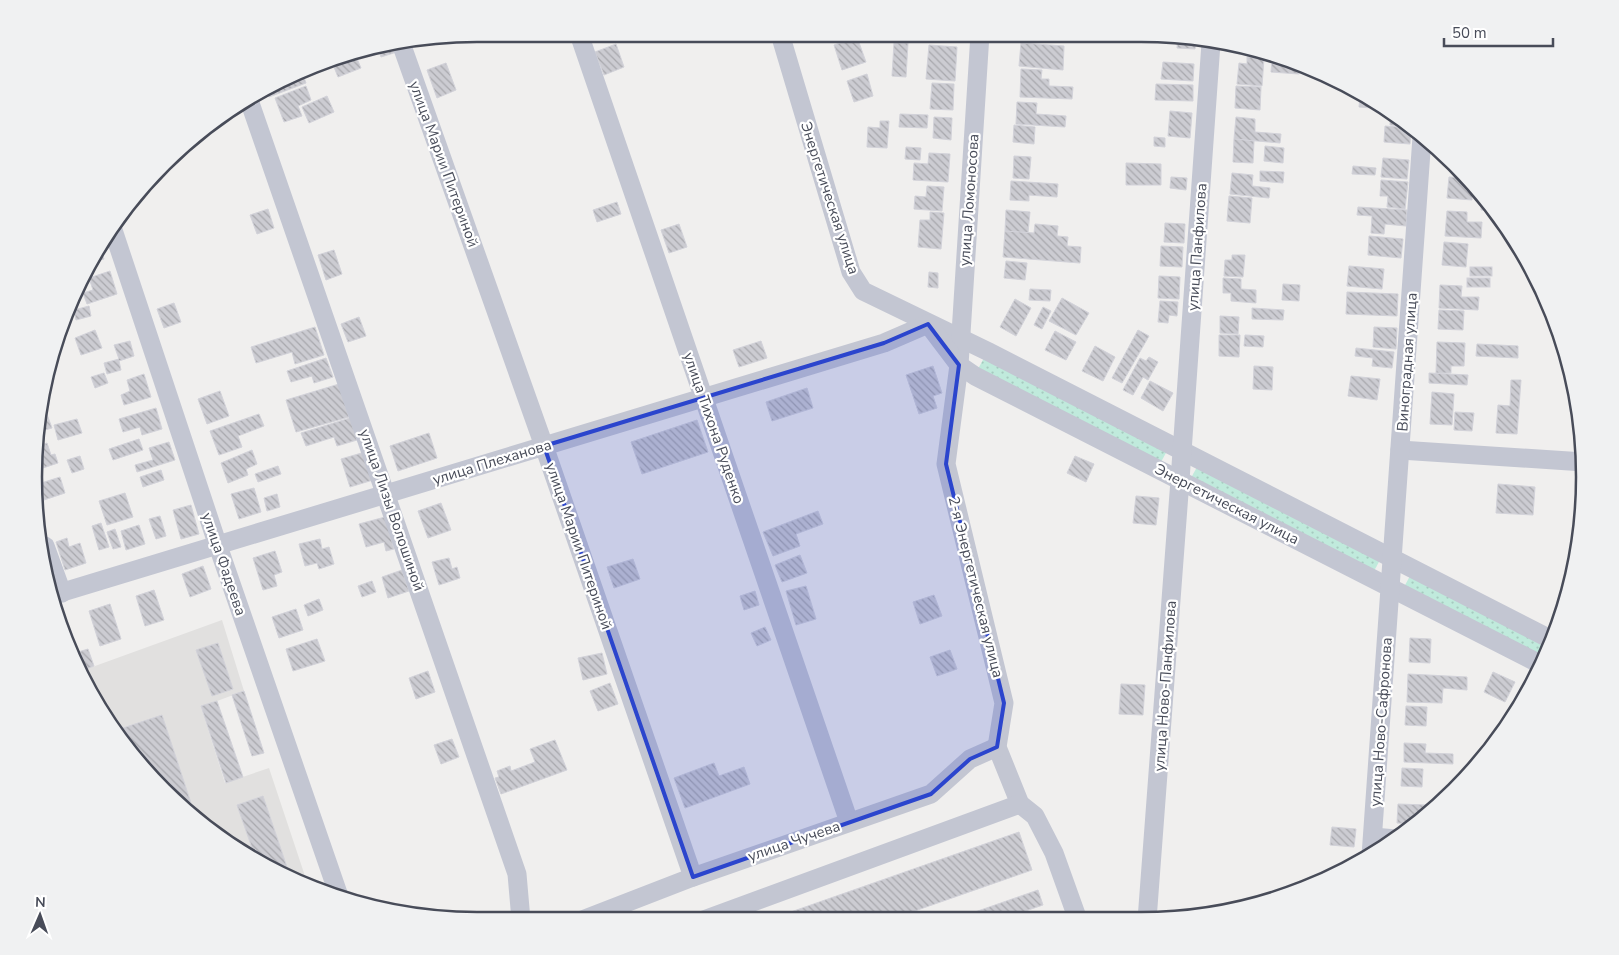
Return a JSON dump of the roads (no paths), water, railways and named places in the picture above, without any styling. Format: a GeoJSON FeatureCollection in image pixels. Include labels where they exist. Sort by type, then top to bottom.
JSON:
{"type":"FeatureCollection","features":[{"type":"Feature","properties":{"kind":"street","name":"улица Тихона Руденко"},"geometry":{"type":"LineString","coordinates":[[582,42],[850,822]]}},
{"type":"Feature","properties":{"kind":"street","name":"Энергетическая улица"},"geometry":{"type":"LineString","coordinates":[[782,42],[851,272],[863,291],[960,338],[1546,636]]}},
{"type":"Feature","properties":{"kind":"street","name":"улица Ломоносова"},"geometry":{"type":"LineString","coordinates":[[959,364],[979,42]]}},
{"type":"Feature","properties":{"kind":"street","name":"улица Панфилова"},"geometry":{"type":"LineString","coordinates":[[1182,451],[1211,48]]}},
{"type":"Feature","properties":{"kind":"street","name":"улица Марии Питериной"},"geometry":{"type":"LineString","coordinates":[[403,49],[544,446],[693,876]]}},
{"type":"Feature","properties":{"kind":"street","name":"улица Лизы Волошиной"},"geometry":{"type":"LineString","coordinates":[[251,106],[518,874],[521,912]]}},
{"type":"Feature","properties":{"kind":"street","name":"Виноградная улица"},"geometry":{"type":"LineString","coordinates":[[1391,588],[1421,145]]}},
{"type":"Feature","properties":{"kind":"street","name":"улица Фадеева"},"geometry":{"type":"LineString","coordinates":[[115,237],[218,546],[336,888]]}},
{"type":"Feature","properties":{"kind":"street","name":"улица Плеханова"},"geometry":{"type":"LineString","coordinates":[[58,594],[884,343],[928,324]]}},
{"type":"Feature","properties":{"kind":"street","name":"Энергетическая улица"},"geometry":{"type":"LineString","coordinates":[[928,324],[959,364],[975,376],[1536,662]]}},
{"type":"Feature","properties":{"kind":"street","name":"2-я Энергетическая улица"},"geometry":{"type":"LineString","coordinates":[[959,364],[946,464],[1004,703],[997,747]]}},
{"type":"Feature","properties":{"kind":"street"},"geometry":{"type":"LineString","coordinates":[[1400,450],[1576,461]]}},
{"type":"Feature","properties":{"kind":"street","name":"улица Ново-Панфилова"},"geometry":{"type":"LineString","coordinates":[[1148,912],[1182,451]]}},
{"type":"Feature","properties":{"kind":"street","name":"улица Ново-Сафронова"},"geometry":{"type":"LineString","coordinates":[[1372,846],[1391,588]]}},
{"type":"Feature","properties":{"kind":"street"},"geometry":{"type":"LineString","coordinates":[[997,747],[1020,804],[1035,816],[1054,853],[1075,912]]}},
{"type":"Feature","properties":{"kind":"street","name":"улица Чучева"},"geometry":{"type":"LineString","coordinates":[[602,912],[693,876],[931,794],[970,759],[997,747]]}},
{"type":"Feature","properties":{"kind":"street"},"geometry":{"type":"LineString","coordinates":[[726,912],[1020,804]]}},
{"type":"Feature","properties":{"kind":"street"},"geometry":{"type":"LineString","coordinates":[[1372,837],[1384,838]]}}]}
